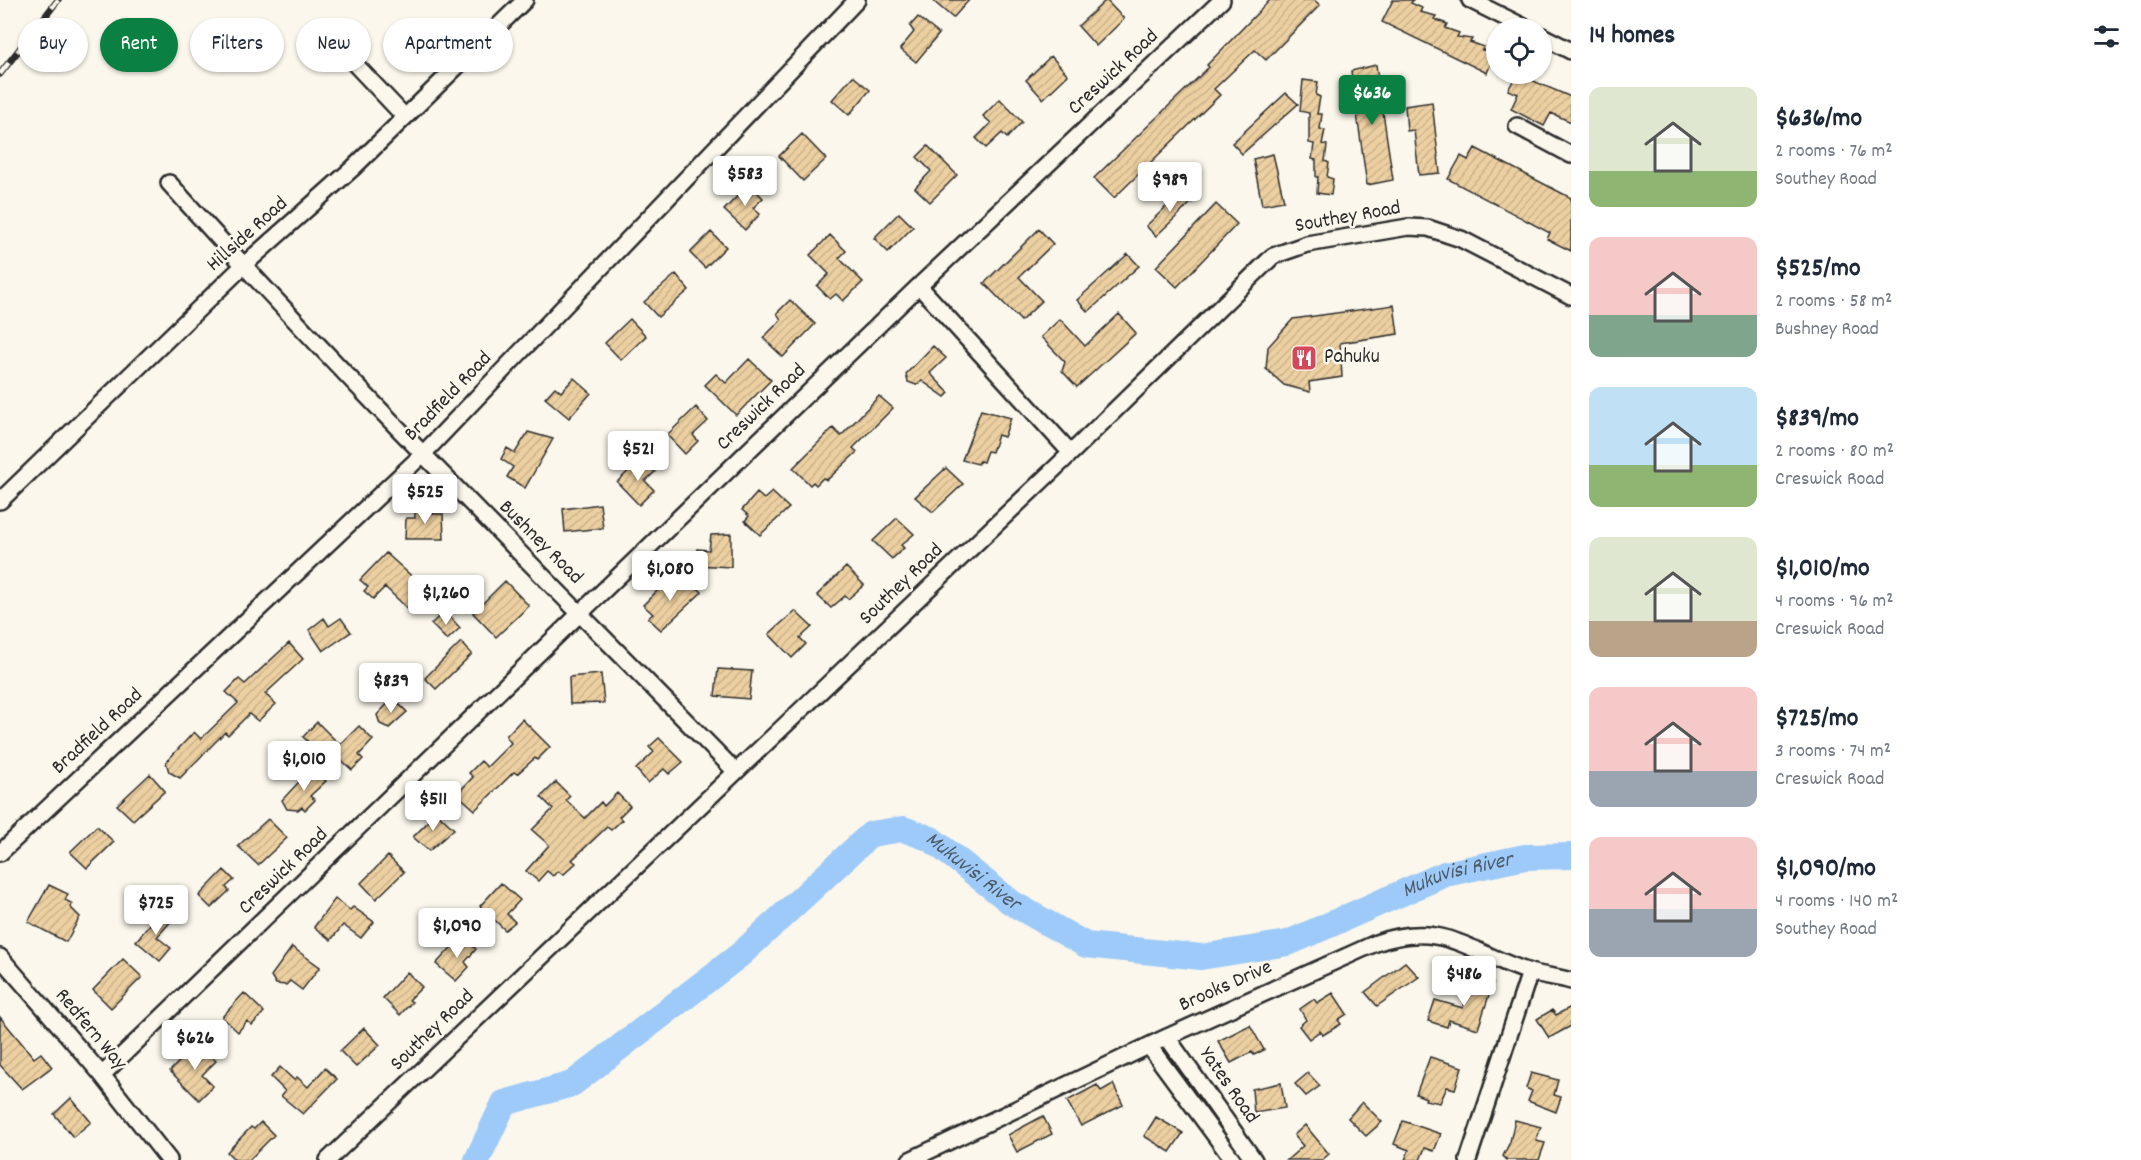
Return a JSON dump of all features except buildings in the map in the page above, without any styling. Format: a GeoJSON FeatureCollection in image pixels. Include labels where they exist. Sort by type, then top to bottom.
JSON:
{"type":"FeatureCollection","features":[{"type":"Feature","properties":{"kind":"street","name":"Hillside Road"},"geometry":{"type":"LineString","coordinates":[[0,501],[243,266],[353,168],[525,0]]}},
{"type":"Feature","properties":{"kind":"street","name":"Bradfield Road"},"geometry":{"type":"LineString","coordinates":[[0,853],[422,455],[857,0]]}},
{"type":"Feature","properties":{"kind":"street","name":"Creswick Road"},"geometry":{"type":"LineString","coordinates":[[102,1075],[919,286],[1222,0]]}},
{"type":"Feature","properties":{"kind":"street"},"geometry":{"type":"LineString","coordinates":[[1470,0],[1506,18]]}},
{"type":"Feature","properties":{"kind":"street"},"geometry":{"type":"LineString","coordinates":[[1552,41],[1571,51]]}},
{"type":"Feature","properties":{"kind":"street"},"geometry":{"type":"LineString","coordinates":[[362,72],[404,116]]}},
{"type":"Feature","properties":{"kind":"street"},"geometry":{"type":"LineString","coordinates":[[1517,126],[1571,155]]}},
{"type":"Feature","properties":{"kind":"street","name":"Bushney Road"},"geometry":{"type":"LineString","coordinates":[[169,183],[243,266],[422,455],[736,772]]}},
{"type":"Feature","properties":{"kind":"street","name":"Southey Road"},"geometry":{"type":"LineString","coordinates":[[328,1160],[1071,453],[1273,256],[1285,250],[1408,227],[1428,228],[1461,239],[1571,296]]}},
{"type":"Feature","properties":{"kind":"street"},"geometry":{"type":"LineString","coordinates":[[919,286],[1071,453]]}},
{"type":"Feature","properties":{"kind":"street","name":"Brooks Drive"},"geometry":{"type":"LineString","coordinates":[[909,1160],[1167,1037],[1400,934],[1440,936],[1530,972],[1571,981]]}},
{"type":"Feature","properties":{"kind":"street","name":"Redfern Way"},"geometry":{"type":"LineString","coordinates":[[0,957],[102,1075],[169,1160]]}},
{"type":"Feature","properties":{"kind":"street"},"geometry":{"type":"LineString","coordinates":[[1468,1160],[1530,972]]}},
{"type":"Feature","properties":{"kind":"street","name":"Yates Road"},"geometry":{"type":"LineString","coordinates":[[1167,1037],[1254,1160]]}},
{"type":"Feature","properties":{"kind":"street","name":"Yates Road"},"geometry":{"type":"LineString","coordinates":[[1149,1046],[1233,1160]]}},
{"type":"Feature","properties":{"kind":"waterway","name":"Mukuvisi River"},"geometry":{"type":"LineString","coordinates":[[477,1160],[504,1103],[572,1084],[741,954],[871,834],[903,829],[931,839],[1012,903],[1086,945],[1201,957],[1288,943],[1445,874],[1525,857],[1571,856]]}},
{"type":"Feature","properties":{"kind":"railway"},"geometry":{"type":"LineString","coordinates":[[0,74],[58,0]]}},
{"type":"Feature","properties":{"kind":"place","name":"Pahuku"},"geometry":{"type":"Point","coordinates":[1304,358]}}]}
